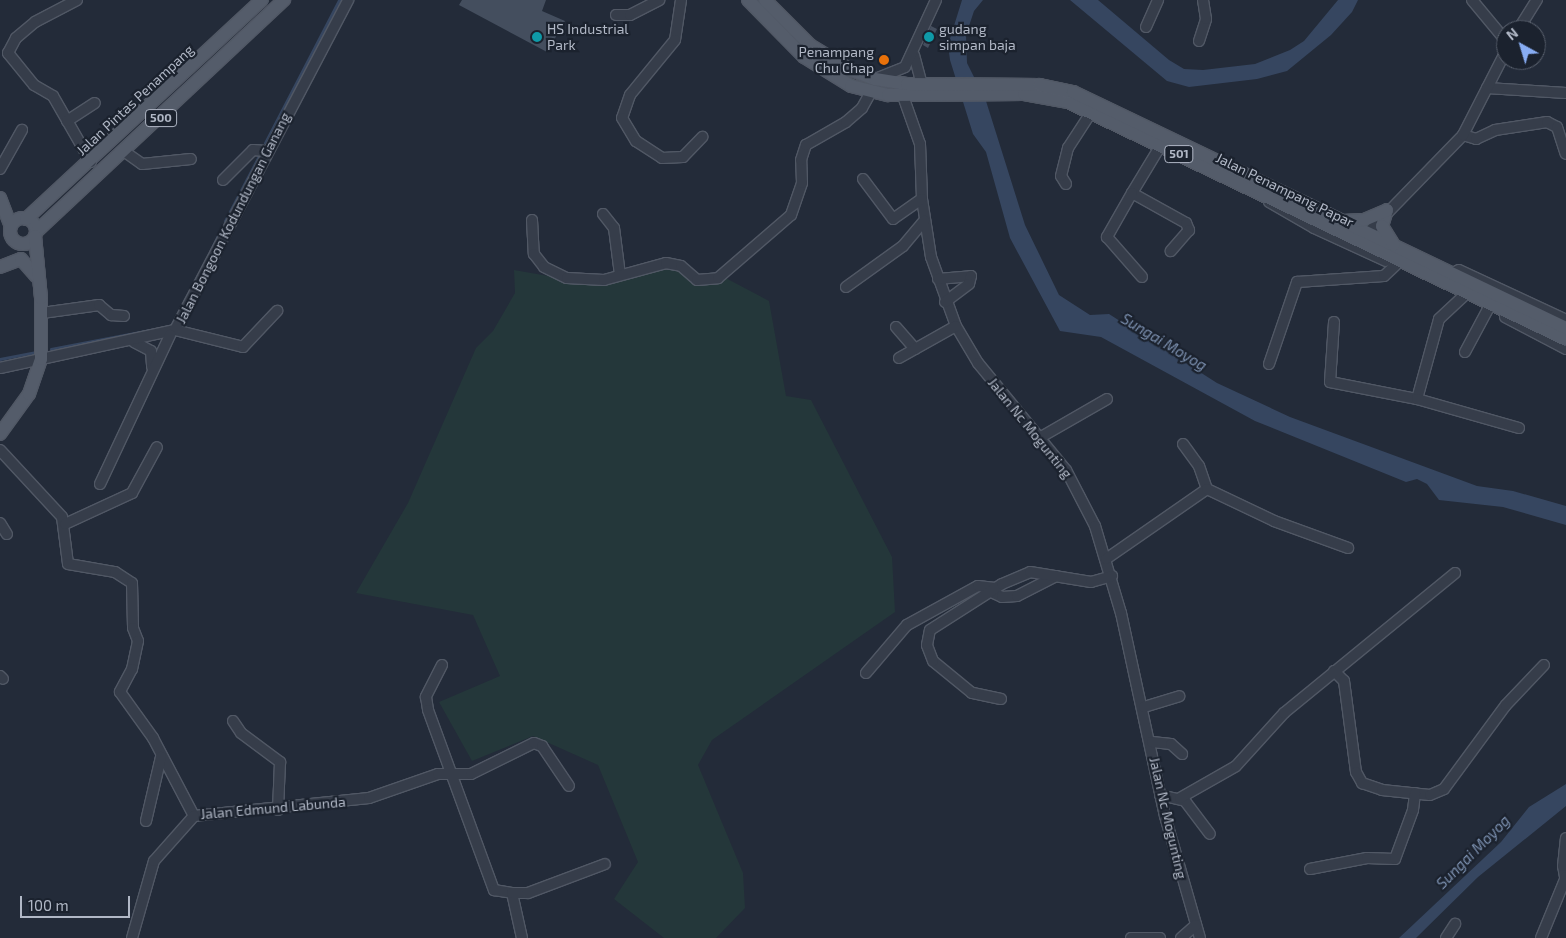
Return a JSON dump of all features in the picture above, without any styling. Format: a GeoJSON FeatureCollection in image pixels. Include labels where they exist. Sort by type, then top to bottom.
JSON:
{"type":"FeatureCollection","features":[{"type":"Feature","properties":{"kind":"main road","name":"Jalan Pintas Penampang"},"geometry":{"type":"LineString","coordinates":[[25,219],[91,162],[262,0]]}},
{"type":"Feature","properties":{"kind":"main road","name":"500"},"geometry":{"type":"LineString","coordinates":[[0,261],[35,234],[125,152],[284,0]]}},
{"type":"Feature","properties":{"kind":"main road","name":"Jalan Penampang Papar"},"geometry":{"type":"LineString","coordinates":[[748,0],[804,57],[830,75],[871,92],[903,96],[933,95],[1045,85],[1073,92],[1336,221],[1362,238],[1398,248],[1566,328]]}},
{"type":"Feature","properties":{"kind":"main road","name":"Jalan Penampang Papar"},"geometry":{"type":"LineString","coordinates":[[765,0],[810,45],[830,60],[874,79],[922,85],[994,89],[1050,97],[1092,111],[1264,196],[1362,238],[1566,340]]}},
{"type":"Feature","properties":{"kind":"main road"},"geometry":{"type":"LineString","coordinates":[[0,434],[29,394],[41,359],[42,313],[37,278],[33,222],[25,219],[1,199]]}},
{"type":"Feature","properties":{"kind":"main road"},"geometry":{"type":"LineString","coordinates":[[1,199],[11,228],[12,237],[21,243]]}},
{"type":"Feature","properties":{"kind":"main road"},"geometry":{"type":"LineString","coordinates":[[1336,221],[1364,220],[1387,210]]}},
{"type":"Feature","properties":{"kind":"main road"},"geometry":{"type":"LineString","coordinates":[[1387,210],[1383,232],[1398,248]]}},
{"type":"Feature","properties":{"kind":"main road","name":"500"},"geometry":{"type":"LineString","coordinates":[[0,239],[11,228],[25,219]]}},
{"type":"Feature","properties":{"kind":"main road"},"geometry":{"type":"LineString","coordinates":[[0,267],[21,259],[37,278]]}},
{"type":"Feature","properties":{"kind":"street"},"geometry":{"type":"LineString","coordinates":[[77,0],[35,22],[16,38],[4,55],[34,85],[53,96],[91,162]]}},
{"type":"Feature","properties":{"kind":"street","name":"Jalan Bongoon Kodundungan Ganang"},"geometry":{"type":"LineString","coordinates":[[0,368],[172,333],[221,250],[266,152],[348,0]]}},
{"type":"Feature","properties":{"kind":"street"},"geometry":{"type":"LineString","coordinates":[[616,15],[630,15],[659,0]]}},
{"type":"Feature","properties":{"kind":"street"},"geometry":{"type":"LineString","coordinates":[[681,0],[674,40],[630,95],[622,118],[636,141],[662,158],[683,157],[702,137]]}},
{"type":"Feature","properties":{"kind":"street"},"geometry":{"type":"LineString","coordinates":[[874,79],[896,74],[914,56],[936,0]]}},
{"type":"Feature","properties":{"kind":"street"},"geometry":{"type":"LineString","coordinates":[[1146,28],[1158,0]]}},
{"type":"Feature","properties":{"kind":"street"},"geometry":{"type":"LineString","coordinates":[[1199,41],[1205,28],[1203,0]]}},
{"type":"Feature","properties":{"kind":"street"},"geometry":{"type":"LineString","coordinates":[[1472,0],[1496,29]]}},
{"type":"Feature","properties":{"kind":"street"},"geometry":{"type":"LineString","coordinates":[[1524,20],[1537,0]]}},
{"type":"Feature","properties":{"kind":"street"},"geometry":{"type":"LineString","coordinates":[[914,56],[922,85]]}},
{"type":"Feature","properties":{"kind":"street"},"geometry":{"type":"LineString","coordinates":[[1362,238],[1387,210],[1463,135],[1496,70]]}},
{"type":"Feature","properties":{"kind":"street"},"geometry":{"type":"LineString","coordinates":[[1487,88],[1566,93]]}},
{"type":"Feature","properties":{"kind":"street"},"geometry":{"type":"LineString","coordinates":[[532,220],[532,249],[544,267],[582,282],[620,275],[666,263],[682,266],[702,281],[723,276],[791,216],[802,183],[801,160],[806,145],[846,122],[862,108],[871,92]]}},
{"type":"Feature","properties":{"kind":"street","name":"Jalan Nc Mogunting"},"geometry":{"type":"LineString","coordinates":[[903,96],[920,144],[924,221],[945,302],[956,326],[978,363],[1041,437],[1073,481],[1112,576],[1152,742],[1160,795],[1200,938]]}},
{"type":"Feature","properties":{"kind":"street"},"geometry":{"type":"LineString","coordinates":[[66,121],[94,103]]}},
{"type":"Feature","properties":{"kind":"street"},"geometry":{"type":"LineString","coordinates":[[1066,184],[1061,176],[1068,148],[1092,111]]}},
{"type":"Feature","properties":{"kind":"street"},"geometry":{"type":"LineString","coordinates":[[1463,135],[1476,139],[1495,130],[1547,122],[1557,127],[1566,154]]}},
{"type":"Feature","properties":{"kind":"street"},"geometry":{"type":"LineString","coordinates":[[0,169],[22,130]]}},
{"type":"Feature","properties":{"kind":"street"},"geometry":{"type":"LineString","coordinates":[[1142,277],[1107,237],[1161,145]]}},
{"type":"Feature","properties":{"kind":"street"},"geometry":{"type":"LineString","coordinates":[[223,180],[254,150],[266,152]]}},
{"type":"Feature","properties":{"kind":"street"},"geometry":{"type":"LineString","coordinates":[[125,152],[142,164],[191,159]]}},
{"type":"Feature","properties":{"kind":"street"},"geometry":{"type":"LineString","coordinates":[[863,179],[893,218],[922,199]]}},
{"type":"Feature","properties":{"kind":"street"},"geometry":{"type":"LineString","coordinates":[[1132,193],[1186,222],[1189,230],[1171,251]]}},
{"type":"Feature","properties":{"kind":"street"},"geometry":{"type":"LineString","coordinates":[[1264,196],[1290,216],[1488,309],[1566,349]]}},
{"type":"Feature","properties":{"kind":"street"},"geometry":{"type":"LineString","coordinates":[[603,214],[614,228],[620,275]]}},
{"type":"Feature","properties":{"kind":"street"},"geometry":{"type":"LineString","coordinates":[[846,287],[903,246],[924,221]]}},
{"type":"Feature","properties":{"kind":"street"},"geometry":{"type":"LineString","coordinates":[[1269,364],[1296,282],[1384,276],[1396,265]]}},
{"type":"Feature","properties":{"kind":"street"},"geometry":{"type":"LineString","coordinates":[[1452,274],[1459,270],[1566,320]]}},
{"type":"Feature","properties":{"kind":"street"},"geometry":{"type":"LineString","coordinates":[[938,279],[971,276],[969,284],[945,302]]}},
{"type":"Feature","properties":{"kind":"street"},"geometry":{"type":"LineString","coordinates":[[1417,399],[1439,319],[1463,297]]}},
{"type":"Feature","properties":{"kind":"street"},"geometry":{"type":"LineString","coordinates":[[42,313],[99,304],[111,315],[124,316]]}},
{"type":"Feature","properties":{"kind":"street"},"geometry":{"type":"LineString","coordinates":[[1465,352],[1488,309]]}},
{"type":"Feature","properties":{"kind":"street"},"geometry":{"type":"LineString","coordinates":[[100,484],[152,370],[172,333],[243,347],[278,311]]}},
{"type":"Feature","properties":{"kind":"street"},"geometry":{"type":"LineString","coordinates":[[1334,322],[1330,382],[1417,399],[1520,428]]}},
{"type":"Feature","properties":{"kind":"street"},"geometry":{"type":"LineString","coordinates":[[899,358],[956,326]]}},
{"type":"Feature","properties":{"kind":"street"},"geometry":{"type":"LineString","coordinates":[[896,327],[915,349]]}},
{"type":"Feature","properties":{"kind":"street"},"geometry":{"type":"LineString","coordinates":[[132,342],[151,351],[152,370]]}},
{"type":"Feature","properties":{"kind":"street"},"geometry":{"type":"LineString","coordinates":[[1041,437],[1107,399]]}},
{"type":"Feature","properties":{"kind":"street"},"geometry":{"type":"LineString","coordinates":[[1183,444],[1199,466],[1207,489],[1274,521],[1348,548]]}},
{"type":"Feature","properties":{"kind":"street"},"geometry":{"type":"LineString","coordinates":[[0,450],[65,524],[132,493],[157,447]]}},
{"type":"Feature","properties":{"kind":"street"},"geometry":{"type":"LineString","coordinates":[[1106,559],[1207,489]]}},
{"type":"Feature","properties":{"kind":"street"},"geometry":{"type":"LineString","coordinates":[[0,523],[7,534]]}},
{"type":"Feature","properties":{"kind":"street","name":"Jalan Edmund Labunda"},"geometry":{"type":"LineString","coordinates":[[65,524],[68,564],[115,572],[132,583],[133,628],[138,641],[132,669],[120,692],[149,732],[194,816],[278,810],[369,798],[422,778],[471,774],[534,742],[542,746],[569,786]]}},
{"type":"Feature","properties":{"kind":"street"},"geometry":{"type":"LineString","coordinates":[[1001,698],[972,692],[933,661],[927,645],[930,630],[993,590],[1030,572],[1090,582],[1112,576]]}},
{"type":"Feature","properties":{"kind":"street"},"geometry":{"type":"LineString","coordinates":[[1160,795],[1180,798],[1236,766],[1284,712],[1455,573]]}},
{"type":"Feature","properties":{"kind":"street"},"geometry":{"type":"LineString","coordinates":[[866,673],[907,625],[978,586],[993,590],[1002,597],[1017,596],[1056,576]]}},
{"type":"Feature","properties":{"kind":"street"},"geometry":{"type":"LineString","coordinates":[[442,665],[426,697],[494,890],[528,893],[606,864]]}},
{"type":"Feature","properties":{"kind":"street"},"geometry":{"type":"LineString","coordinates":[[1334,671],[1344,681],[1358,778],[1370,788],[1437,794],[1444,790],[1506,705],[1544,665]]}},
{"type":"Feature","properties":{"kind":"street"},"geometry":{"type":"LineString","coordinates":[[1144,707],[1179,696]]}},
{"type":"Feature","properties":{"kind":"street"},"geometry":{"type":"LineString","coordinates":[[233,721],[241,733],[280,762],[278,810]]}},
{"type":"Feature","properties":{"kind":"street"},"geometry":{"type":"LineString","coordinates":[[1152,742],[1171,744],[1182,754]]}},
{"type":"Feature","properties":{"kind":"street"},"geometry":{"type":"LineString","coordinates":[[146,821],[161,756]]}},
{"type":"Feature","properties":{"kind":"street"},"geometry":{"type":"LineString","coordinates":[[1310,869],[1367,858],[1395,858],[1415,793]]}},
{"type":"Feature","properties":{"kind":"street"},"geometry":{"type":"LineString","coordinates":[[1180,798],[1210,834]]}},
{"type":"Feature","properties":{"kind":"street"},"geometry":{"type":"LineString","coordinates":[[132,938],[154,861],[194,816]]}},
{"type":"Feature","properties":{"kind":"street"},"geometry":{"type":"LineString","coordinates":[[1542,938],[1566,877],[1562,866],[1566,838]]}},
{"type":"Feature","properties":{"kind":"street"},"geometry":{"type":"LineString","coordinates":[[512,893],[522,938]]}},
{"type":"Feature","properties":{"kind":"street"},"geometry":{"type":"LineString","coordinates":[[1446,938],[1455,924]]}},
{"type":"Feature","properties":{"kind":"street"},"geometry":{"type":"LineString","coordinates":[[1181,938],[1196,925]]}},
{"type":"Feature","properties":{"kind":"street"},"geometry":{"type":"LineString","coordinates":[[1132,938],[1160,938]]}},
{"type":"Feature","properties":{"kind":"shaded area"},"geometry":{"type":"Polygon","coordinates":[[[676,266],[692,276],[720,275],[769,301],[786,396],[811,400],[892,557],[895,612],[712,740],[698,765],[743,873],[745,908],[716,938],[664,938],[614,899],[638,862],[598,765],[533,736],[472,761],[439,702],[500,676],[473,615],[356,593],[408,503],[476,348],[493,331],[515,293],[514,270],[588,283],[676,266]]]}},
{"type":"Feature","properties":{"kind":"water"},"geometry":{"type":"Polygon","coordinates":[[[962,0],[983,0],[974,11],[966,35],[967,63],[986,101],[1025,225],[1059,295],[1090,315],[1109,314],[1217,383],[1290,417],[1477,486],[1513,491],[1566,506],[1566,525],[1503,507],[1439,500],[1427,484],[1417,479],[1406,482],[1255,421],[1101,337],[1060,331],[1010,238],[986,152],[973,134],[950,60],[948,45],[962,0]]]}},
{"type":"Feature","properties":{"kind":"water"},"geometry":{"type":"Polygon","coordinates":[[[1070,0],[1098,0],[1169,60],[1184,69],[1203,70],[1255,64],[1290,50],[1304,41],[1338,0],[1358,0],[1352,12],[1331,35],[1287,71],[1257,79],[1189,87],[1167,81],[1070,0]]]}},
{"type":"Feature","properties":{"kind":"water"},"geometry":{"type":"Polygon","coordinates":[[[1566,784],[1566,806],[1478,877],[1416,938],[1399,938],[1501,842],[1529,807],[1566,784]]]}},
{"type":"Feature","properties":{"kind":"building","name":"HS Industrial Park"},"geometry":{"type":"Polygon","coordinates":[[[462,0],[546,0],[542,11],[565,21],[547,52],[459,5],[462,0]]]}},
{"type":"Feature","properties":{"kind":"building","name":"gudang simpan baja"},"geometry":{"type":"Polygon","coordinates":[[[931,26],[937,29],[928,48],[923,45],[931,26]]]}},
{"type":"Feature","properties":{"kind":"waterway"},"geometry":{"type":"LineString","coordinates":[[265,143],[339,0]]}},
{"type":"Feature","properties":{"kind":"waterway"},"geometry":{"type":"LineString","coordinates":[[225,221],[260,154]]}},
{"type":"Feature","properties":{"kind":"waterway"},"geometry":{"type":"LineString","coordinates":[[210,252],[222,227]]}},
{"type":"Feature","properties":{"kind":"waterway"},"geometry":{"type":"LineString","coordinates":[[51,349],[151,330]]}},
{"type":"Feature","properties":{"kind":"waterway"},"geometry":{"type":"LineString","coordinates":[[0,359],[37,352]]}},
{"type":"Feature","properties":{"kind":"place","name":"HS Industrial Park"},"geometry":{"type":"Point","coordinates":[537,37]}},
{"type":"Feature","properties":{"kind":"place","name":"gudang simpan baja"},"geometry":{"type":"Point","coordinates":[929,37]}},
{"type":"Feature","properties":{"kind":"place","name":"Penampang Chu Chap"},"geometry":{"type":"Point","coordinates":[884,60]}},
{"type":"Feature","properties":{"kind":"water label","name":"Sungai Moyog"},"geometry":{"type":"Point","coordinates":[1164,342]}},
{"type":"Feature","properties":{"kind":"water label","name":"Sungai Moyog"},"geometry":{"type":"Point","coordinates":[1473,852]}}]}
